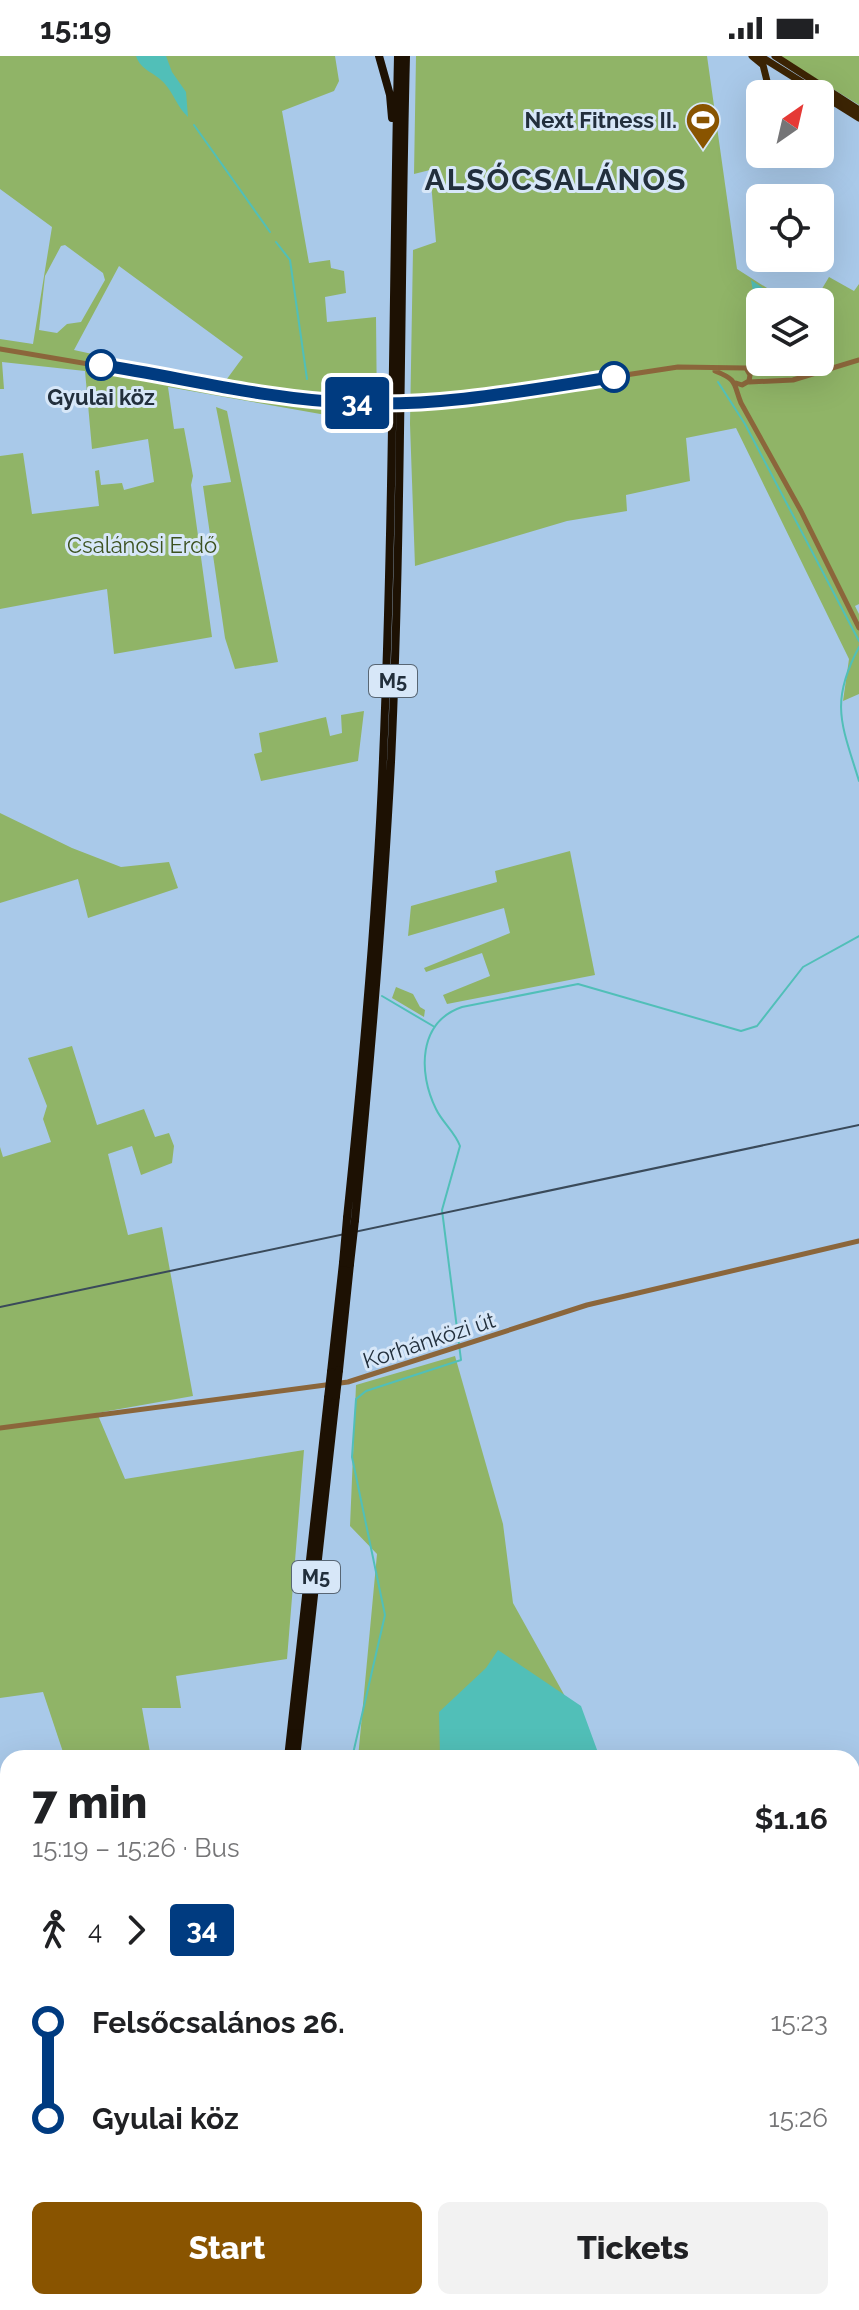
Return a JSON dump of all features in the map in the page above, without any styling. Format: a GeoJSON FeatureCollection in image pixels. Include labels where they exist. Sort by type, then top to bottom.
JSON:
{"type":"FeatureCollection","features":[{"type":"Feature","properties":{"kind":"highway"},"geometry":{"type":"LineString","coordinates":[[379,56],[390,95],[392,160],[396,173]]}},
{"type":"Feature","properties":{"kind":"highway","name":"M5"},"geometry":{"type":"LineString","coordinates":[[289,1750],[347,1263],[369,987],[382,774],[390,555],[398,56]]}},
{"type":"Feature","properties":{"kind":"highway","name":"M5"},"geometry":{"type":"LineString","coordinates":[[351,1219],[377,981],[391,759],[406,56]]}},
{"type":"Feature","properties":{"kind":"highway","name":"M5"},"geometry":{"type":"LineString","coordinates":[[297,1750],[332,1397]]}},
{"type":"Feature","properties":{"kind":"main road"},"geometry":{"type":"LineString","coordinates":[[752,56],[762,63],[767,80]]}},
{"type":"Feature","properties":{"kind":"main road"},"geometry":{"type":"LineString","coordinates":[[760,56],[859,118]]}},
{"type":"Feature","properties":{"kind":"main road"},"geometry":{"type":"LineString","coordinates":[[775,56],[859,110]]}},
{"type":"Feature","properties":{"kind":"street"},"geometry":{"type":"LineString","coordinates":[[0,349],[271,395],[381,404],[494,395],[678,367],[746,369]]}},
{"type":"Feature","properties":{"kind":"street"},"geometry":{"type":"LineString","coordinates":[[711,369],[734,381],[775,382],[814,375],[859,360]]}},
{"type":"Feature","properties":{"kind":"street"},"geometry":{"type":"LineString","coordinates":[[734,369],[734,381],[741,403],[801,511],[859,628]]}},
{"type":"Feature","properties":{"kind":"street"},"geometry":{"type":"LineString","coordinates":[[741,403],[749,376]]}},
{"type":"Feature","properties":{"kind":"street"},"geometry":{"type":"LineString","coordinates":[[754,376],[775,382]]}},
{"type":"Feature","properties":{"kind":"street","name":"Korhánközi út"},"geometry":{"type":"LineString","coordinates":[[0,1428],[324,1387],[360,1379],[587,1305],[859,1241]]}},
{"type":"Feature","properties":{"kind":"green space"},"geometry":{"type":"Polygon","coordinates":[[[0,56],[335,56],[339,81],[334,91],[282,111],[309,263],[330,260],[331,268],[344,271],[346,293],[325,297],[327,322],[376,317],[377,417],[326,415],[168,387],[174,429],[184,428],[193,476],[191,485],[212,637],[114,654],[107,589],[0,609],[0,456],[23,453],[32,514],[99,506],[95,471],[99,470],[101,485],[122,483],[124,490],[154,482],[148,439],[92,449],[85,371],[2,362],[4,389],[0,389],[0,339],[33,344],[52,227],[0,189],[0,56]],[[65,245],[61,246],[45,276],[39,330],[57,333],[67,324],[81,322],[105,280],[103,273],[65,245]],[[119,266],[74,350],[224,383],[243,357],[119,266]]]}},
{"type":"Feature","properties":{"kind":"green space"},"geometry":{"type":"Polygon","coordinates":[[[416,56],[707,56],[737,269],[767,288],[746,288],[746,376],[834,376],[834,288],[822,288],[829,277],[854,291],[859,284],[859,604],[855,606],[859,614],[859,694],[843,701],[849,659],[736,428],[686,438],[690,481],[626,495],[627,511],[567,521],[415,566],[410,424],[413,250],[436,242],[430,170],[414,174],[416,56]]]}},
{"type":"Feature","properties":{"kind":"green space"},"geometry":{"type":"Polygon","coordinates":[[[779,56],[859,56],[859,105],[834,90],[834,80],[818,80],[779,56]]]}},
{"type":"Feature","properties":{"kind":"green space","name":"Csalánosi Erdő"},"geometry":{"type":"Polygon","coordinates":[[[216,407],[227,411],[278,662],[235,669],[225,638],[203,486],[231,482],[216,407]]]}},
{"type":"Feature","properties":{"kind":"green space"},"geometry":{"type":"Polygon","coordinates":[[[364,711],[358,761],[261,781],[254,754],[262,752],[259,733],[326,717],[330,736],[342,733],[341,715],[364,711]]]}},
{"type":"Feature","properties":{"kind":"green space"},"geometry":{"type":"Polygon","coordinates":[[[0,813],[72,848],[121,867],[169,862],[178,888],[88,918],[78,879],[0,903],[0,813]]]}},
{"type":"Feature","properties":{"kind":"green space"},"geometry":{"type":"Polygon","coordinates":[[[570,851],[595,975],[447,1004],[443,995],[490,976],[482,953],[426,972],[424,968],[510,933],[504,908],[408,936],[411,906],[497,882],[495,871],[570,851]]]}},
{"type":"Feature","properties":{"kind":"green space"},"geometry":{"type":"Polygon","coordinates":[[[396,987],[413,994],[425,1010],[424,1017],[392,998],[396,987]]]}},
{"type":"Feature","properties":{"kind":"green space"},"geometry":{"type":"Polygon","coordinates":[[[72,1046],[97,1125],[144,1109],[155,1137],[169,1133],[174,1146],[172,1163],[141,1175],[132,1146],[108,1154],[128,1235],[162,1227],[193,1396],[97,1413],[125,1479],[304,1450],[287,1659],[176,1676],[181,1708],[142,1708],[150,1750],[62,1750],[43,1692],[0,1698],[0,1147],[3,1157],[51,1142],[43,1119],[47,1106],[28,1058],[72,1046]]]}},
{"type":"Feature","properties":{"kind":"green space"},"geometry":{"type":"Polygon","coordinates":[[[455,1356],[503,1524],[513,1603],[581,1725],[583,1750],[359,1750],[377,1554],[350,1526],[356,1385],[455,1356]]]}},
{"type":"Feature","properties":{"kind":"shaded area"},"geometry":{"type":"Polygon","coordinates":[[[136,56],[166,56],[172,72],[186,92],[188,117],[165,84],[141,65],[136,56]]]}},
{"type":"Feature","properties":{"kind":"shaded area"},"geometry":{"type":"Polygon","coordinates":[[[751,280],[763,288],[752,288],[751,280]]]}},
{"type":"Feature","properties":{"kind":"shaded area"},"geometry":{"type":"Polygon","coordinates":[[[498,1650],[581,1706],[597,1750],[440,1750],[439,1712],[486,1668],[498,1650]]]}},
{"type":"Feature","properties":{"kind":"waterway"},"geometry":{"type":"LineString","coordinates":[[194,125],[270,232]]}},
{"type":"Feature","properties":{"kind":"waterway"},"geometry":{"type":"LineString","coordinates":[[276,242],[290,260],[307,379]]}},
{"type":"Feature","properties":{"kind":"waterway"},"geometry":{"type":"LineString","coordinates":[[718,382],[745,424],[859,641]]}},
{"type":"Feature","properties":{"kind":"waterway"},"geometry":{"type":"LineString","coordinates":[[859,647],[841,699],[844,729],[859,781]]}},
{"type":"Feature","properties":{"kind":"waterway"},"geometry":{"type":"LineString","coordinates":[[354,1750],[385,1615],[352,1457],[356,1399],[366,1391],[461,1360],[442,1210],[460,1146],[436,1109],[426,1080],[426,1050],[437,1024],[462,1007],[578,984],[741,1031],[757,1026],[803,967],[859,936]]}},
{"type":"Feature","properties":{"kind":"waterway"},"geometry":{"type":"LineString","coordinates":[[382,996],[433,1026]]}},
{"type":"Feature","properties":{"kind":"railway"},"geometry":{"type":"LineString","coordinates":[[0,1307],[859,1125]]}},
{"type":"Feature","properties":{"kind":"bus line","name":"34"},"geometry":{"type":"LineString","coordinates":[[101,365],[271,395],[355,403],[453,400],[614,377]]}},
{"type":"Feature","properties":{"kind":"place","name":"Next Fitness II."},"geometry":{"type":"Point","coordinates":[703,151]}},
{"type":"Feature","properties":{"kind":"place","name":"Gyulai köz"},"geometry":{"type":"Point","coordinates":[101,365]}},
{"type":"Feature","properties":{"kind":"district","name":"ALSÓCSALÁNOS"},"geometry":{"type":"Point","coordinates":[556,180]}}]}
